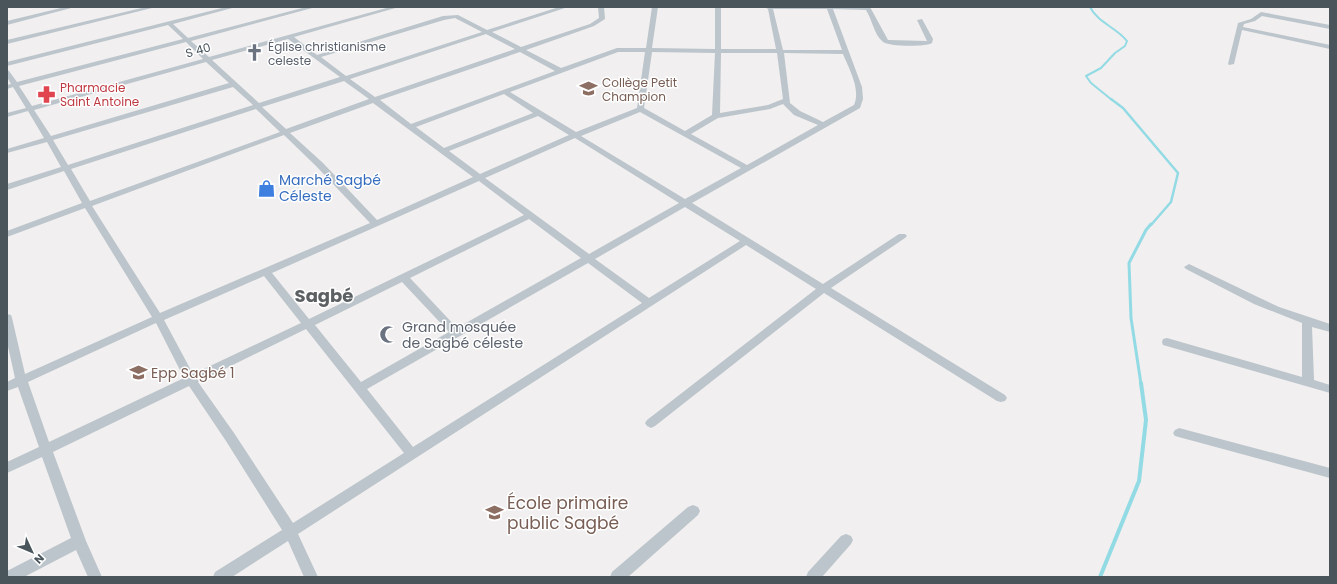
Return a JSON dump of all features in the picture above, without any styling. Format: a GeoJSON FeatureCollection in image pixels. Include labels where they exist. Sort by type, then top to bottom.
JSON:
{"type":"FeatureCollection","features":[{"type":"Feature","properties":{"kind":"street"},"geometry":{"type":"LineString","coordinates":[[7,23],[72,7]]}},
{"type":"Feature","properties":{"kind":"street"},"geometry":{"type":"LineString","coordinates":[[7,42],[153,7]]}},
{"type":"Feature","properties":{"kind":"street"},"geometry":{"type":"LineString","coordinates":[[7,64],[233,7]]}},
{"type":"Feature","properties":{"kind":"street"},"geometry":{"type":"LineString","coordinates":[[11,86],[313,7]]}},
{"type":"Feature","properties":{"kind":"street","name":"S 40"},"geometry":{"type":"LineString","coordinates":[[7,115],[381,9],[396,7]]}},
{"type":"Feature","properties":{"kind":"street"},"geometry":{"type":"LineString","coordinates":[[7,187],[566,7]]}},
{"type":"Feature","properties":{"kind":"street"},"geometry":{"type":"LineString","coordinates":[[7,234],[374,100],[598,23],[602,19],[602,7]]}},
{"type":"Feature","properties":{"kind":"street"},"geometry":{"type":"LineString","coordinates":[[640,109],[650,50],[655,7]]}},
{"type":"Feature","properties":{"kind":"street"},"geometry":{"type":"LineString","coordinates":[[716,116],[718,7]]}},
{"type":"Feature","properties":{"kind":"street"},"geometry":{"type":"LineString","coordinates":[[824,125],[796,113],[787,104],[780,51],[769,7],[863,8],[870,10],[884,40],[890,43],[926,44],[930,42],[930,39],[920,20]]}},
{"type":"Feature","properties":{"kind":"street"},"geometry":{"type":"LineString","coordinates":[[359,388],[857,106],[860,102],[859,87],[829,7]]}},
{"type":"Feature","properties":{"kind":"street"},"geometry":{"type":"LineString","coordinates":[[1231,64],[1239,28],[1242,22],[1253,20],[1261,14],[1330,27]]}},
{"type":"Feature","properties":{"kind":"street"},"geometry":{"type":"LineString","coordinates":[[316,57],[451,16],[462,19],[559,70]]}},
{"type":"Feature","properties":{"kind":"street"},"geometry":{"type":"LineString","coordinates":[[170,23],[320,165],[376,224]]}},
{"type":"Feature","properties":{"kind":"street"},"geometry":{"type":"LineString","coordinates":[[1239,28],[1330,47]]}},
{"type":"Feature","properties":{"kind":"street"},"geometry":{"type":"LineString","coordinates":[[288,36],[650,304]]}},
{"type":"Feature","properties":{"kind":"street"},"geometry":{"type":"LineString","coordinates":[[409,127],[611,51],[847,52]]}},
{"type":"Feature","properties":{"kind":"street"},"geometry":{"type":"LineString","coordinates":[[7,72],[11,86],[29,109],[49,139],[87,204],[158,318],[191,380],[230,437],[290,532],[312,577]]}},
{"type":"Feature","properties":{"kind":"street"},"geometry":{"type":"LineString","coordinates":[[7,152],[234,84]]}},
{"type":"Feature","properties":{"kind":"street"},"geometry":{"type":"LineString","coordinates":[[503,92],[576,135],[1001,398]]}},
{"type":"Feature","properties":{"kind":"street"},"geometry":{"type":"LineString","coordinates":[[685,134],[716,116],[770,107],[786,100]]}},
{"type":"Feature","properties":{"kind":"street"},"geometry":{"type":"LineString","coordinates":[[640,109],[747,168]]}},
{"type":"Feature","properties":{"kind":"street"},"geometry":{"type":"LineString","coordinates":[[7,387],[158,318],[376,224],[576,135],[640,109]]}},
{"type":"Feature","properties":{"kind":"street"},"geometry":{"type":"LineString","coordinates":[[442,151],[538,113]]}},
{"type":"Feature","properties":{"kind":"street"},"geometry":{"type":"LineString","coordinates":[[7,468],[308,324],[530,215]]}},
{"type":"Feature","properties":{"kind":"street"},"geometry":{"type":"LineString","coordinates":[[651,423],[824,288],[902,236]]}},
{"type":"Feature","properties":{"kind":"street"},"geometry":{"type":"LineString","coordinates":[[220,577],[747,241]]}},
{"type":"Feature","properties":{"kind":"street"},"geometry":{"type":"LineString","coordinates":[[1189,267],[1265,304],[1307,322],[1330,328]]}},
{"type":"Feature","properties":{"kind":"street"},"geometry":{"type":"LineString","coordinates":[[266,272],[412,454]]}},
{"type":"Feature","properties":{"kind":"street"},"geometry":{"type":"LineString","coordinates":[[403,277],[456,333]]}},
{"type":"Feature","properties":{"kind":"street"},"geometry":{"type":"LineString","coordinates":[[7,318],[22,380],[79,541],[95,577]]}},
{"type":"Feature","properties":{"kind":"street"},"geometry":{"type":"LineString","coordinates":[[1307,322],[1308,382]]}},
{"type":"Feature","properties":{"kind":"street"},"geometry":{"type":"LineString","coordinates":[[1168,342],[1330,389]]}},
{"type":"Feature","properties":{"kind":"street"},"geometry":{"type":"LineString","coordinates":[[1179,433],[1330,473]]}},
{"type":"Feature","properties":{"kind":"street"},"geometry":{"type":"LineString","coordinates":[[616,577],[693,511]]}},
{"type":"Feature","properties":{"kind":"street"},"geometry":{"type":"LineString","coordinates":[[813,577],[846,540]]}},
{"type":"Feature","properties":{"kind":"street"},"geometry":{"type":"LineString","coordinates":[[10,577],[79,541]]}},
{"type":"Feature","properties":{"kind":"waterway"},"geometry":{"type":"LineString","coordinates":[[1090,7],[1102,21],[1118,32],[1127,41],[1125,46],[1115,53],[1101,68],[1086,76],[1091,83],[1112,100]]}},
{"type":"Feature","properties":{"kind":"waterway"},"geometry":{"type":"LineString","coordinates":[[1111,99],[1123,108],[1178,173],[1171,202],[1151,225]]}},
{"type":"Feature","properties":{"kind":"waterway"},"geometry":{"type":"LineString","coordinates":[[1141,384],[1131,318],[1129,263],[1146,230],[1151,224]]}},
{"type":"Feature","properties":{"kind":"waterway"},"geometry":{"type":"LineString","coordinates":[[1100,577],[1139,481],[1146,420],[1141,383]]}},
{"type":"Feature","properties":{"kind":"place","name":"Église christianisme celeste"},"geometry":{"type":"Point","coordinates":[255,53]}},
{"type":"Feature","properties":{"kind":"place","name":"Collège Petit Champion"},"geometry":{"type":"Point","coordinates":[589,89]}},
{"type":"Feature","properties":{"kind":"place","name":"Pharmacie Saint Antoine"},"geometry":{"type":"Point","coordinates":[47,94]}},
{"type":"Feature","properties":{"kind":"place","name":"Marché Sagbé Céleste"},"geometry":{"type":"Point","coordinates":[266,188]}},
{"type":"Feature","properties":{"kind":"place","name":"Grand mosquée de Sagbé céleste"},"geometry":{"type":"Point","coordinates":[389,335]}},
{"type":"Feature","properties":{"kind":"place","name":"Epp Sagbé 1"},"geometry":{"type":"Point","coordinates":[138,373]}},
{"type":"Feature","properties":{"kind":"place","name":"École primaire public Sagbé"},"geometry":{"type":"Point","coordinates":[494,513]}},
{"type":"Feature","properties":{"kind":"district","name":"Sagbé"},"geometry":{"type":"Point","coordinates":[324,295]}}]}
